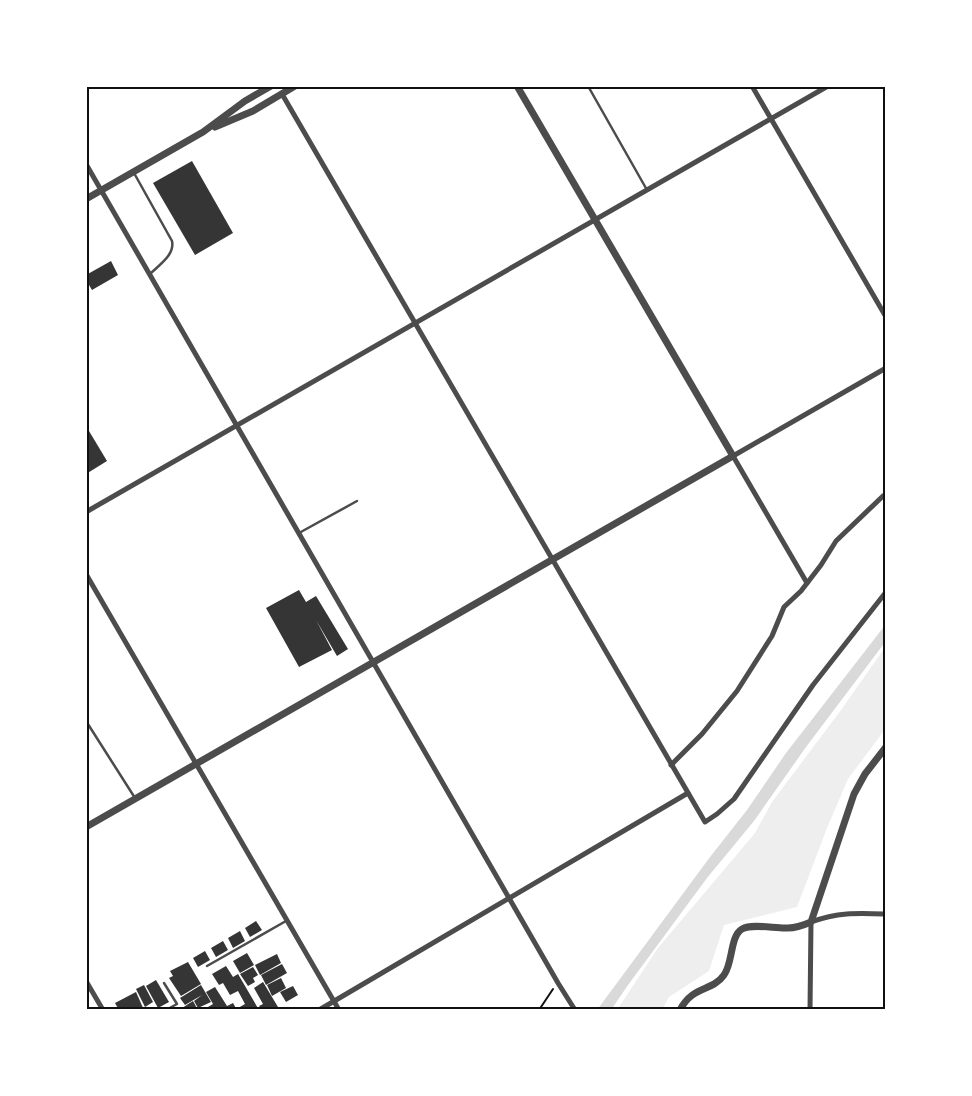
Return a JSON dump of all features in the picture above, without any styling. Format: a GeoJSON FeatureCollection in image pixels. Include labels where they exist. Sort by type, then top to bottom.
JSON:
{"type":"FeatureCollection","features":[{"type":"Feature","properties":{"kind":"street"},"geometry":{"type":"LineString","coordinates":[[86,199],[203,132],[245,101],[271,86]]}},
{"type":"Feature","properties":{"kind":"street"},"geometry":{"type":"LineString","coordinates":[[203,132],[253,111],[295,86]]}},
{"type":"Feature","properties":{"kind":"street"},"geometry":{"type":"LineString","coordinates":[[517,86],[807,583]]}},
{"type":"Feature","properties":{"kind":"street"},"geometry":{"type":"LineString","coordinates":[[752,86],[886,317]]}},
{"type":"Feature","properties":{"kind":"street"},"geometry":{"type":"LineString","coordinates":[[86,512],[828,86]]}},
{"type":"Feature","properties":{"kind":"street"},"geometry":{"type":"LineString","coordinates":[[282,94],[705,822],[718,814],[734,799],[813,685],[886,592]]}},
{"type":"Feature","properties":{"kind":"street"},"geometry":{"type":"LineString","coordinates":[[86,164],[575,1010]]}},
{"type":"Feature","properties":{"kind":"street"},"geometry":{"type":"LineString","coordinates":[[86,827],[886,368]]}},
{"type":"Feature","properties":{"kind":"street"},"geometry":{"type":"LineString","coordinates":[[671,765],[723,710],[772,636],[781,611],[807,583],[836,541],[883,496]]}},
{"type":"Feature","properties":{"kind":"street"},"geometry":{"type":"LineString","coordinates":[[86,574],[339,1010]]}},
{"type":"Feature","properties":{"kind":"street"},"geometry":{"type":"LineString","coordinates":[[810,1010],[810,922],[854,794],[865,774],[886,747]]}},
{"type":"Feature","properties":{"kind":"street"},"geometry":{"type":"LineString","coordinates":[[319,1010],[688,793]]}},
{"type":"Feature","properties":{"kind":"street"},"geometry":{"type":"LineString","coordinates":[[683,1007],[692,994],[722,978],[728,969],[736,937],[742,930],[750,927],[789,928],[828,915],[842,913],[886,914]]}},
{"type":"Feature","properties":{"kind":"street"},"geometry":{"type":"LineString","coordinates":[[86,981],[103,1010]]}},
{"type":"Feature","properties":{"kind":"lane"},"geometry":{"type":"LineString","coordinates":[[588,86],[647,190]]}},
{"type":"Feature","properties":{"kind":"lane"},"geometry":{"type":"LineString","coordinates":[[134,172],[172,241],[173,247],[171,252],[150,274]]}},
{"type":"Feature","properties":{"kind":"lane"},"geometry":{"type":"LineString","coordinates":[[299,533],[357,501]]}},
{"type":"Feature","properties":{"kind":"lane"},"geometry":{"type":"LineString","coordinates":[[86,721],[135,799]]}},
{"type":"Feature","properties":{"kind":"lane"},"geometry":{"type":"LineString","coordinates":[[207,966],[288,920]]}},
{"type":"Feature","properties":{"kind":"lane"},"geometry":{"type":"LineString","coordinates":[[164,983],[177,1004],[166,1010]]}},
{"type":"Feature","properties":{"kind":"path"},"geometry":{"type":"LineString","coordinates":[[539,1010],[558,983]]}},
{"type":"Feature","properties":{"kind":"shaded area"},"geometry":{"type":"Polygon","coordinates":[[[886,624],[886,641],[806,747],[754,821],[707,878],[611,1010],[597,1010],[747,810],[786,753],[886,624]]]}},
{"type":"Feature","properties":{"kind":"shaded area"},"geometry":{"type":"Polygon","coordinates":[[[886,646],[886,728],[848,779],[797,907],[724,925],[709,971],[669,997],[662,1010],[617,1010],[658,948],[755,833],[772,802],[886,646]]]}},
{"type":"Feature","properties":{"kind":"building"},"geometry":{"type":"Polygon","coordinates":[[[192,161],[233,233],[195,255],[153,183],[192,161]]]}},
{"type":"Feature","properties":{"kind":"building"},"geometry":{"type":"Polygon","coordinates":[[[111,261],[118,275],[92,290],[86,280],[86,275],[111,261]]]}},
{"type":"Feature","properties":{"kind":"building"},"geometry":{"type":"Polygon","coordinates":[[[86,426],[107,461],[86,474],[86,426]]]}},
{"type":"Feature","properties":{"kind":"building"},"geometry":{"type":"Polygon","coordinates":[[[299,590],[306,602],[316,596],[348,649],[337,656],[316,620],[332,650],[299,667],[266,608],[299,590]]]}},
{"type":"Feature","properties":{"kind":"building"},"geometry":{"type":"Polygon","coordinates":[[[256,921],[262,930],[250,937],[245,928],[256,921]]]}},
{"type":"Feature","properties":{"kind":"building"},"geometry":{"type":"Polygon","coordinates":[[[240,931],[245,941],[233,948],[228,938],[240,931]]]}},
{"type":"Feature","properties":{"kind":"building"},"geometry":{"type":"Polygon","coordinates":[[[223,941],[228,950],[216,957],[211,948],[223,941]]]}},
{"type":"Feature","properties":{"kind":"building"},"geometry":{"type":"Polygon","coordinates":[[[205,951],[210,960],[198,967],[193,958],[205,951]]]}},
{"type":"Feature","properties":{"kind":"building"},"geometry":{"type":"Polygon","coordinates":[[[247,953],[254,965],[240,973],[233,961],[247,953]]]}},
{"type":"Feature","properties":{"kind":"building"},"geometry":{"type":"Polygon","coordinates":[[[277,954],[281,963],[260,975],[255,965],[277,954]]]}},
{"type":"Feature","properties":{"kind":"building"},"geometry":{"type":"Polygon","coordinates":[[[188,962],[201,984],[181,996],[169,978],[173,976],[170,971],[188,962]]]}},
{"type":"Feature","properties":{"kind":"building"},"geometry":{"type":"Polygon","coordinates":[[[282,964],[287,973],[266,985],[261,975],[282,964]]]}},
{"type":"Feature","properties":{"kind":"building"},"geometry":{"type":"Polygon","coordinates":[[[226,966],[233,977],[238,974],[259,1010],[239,1010],[238,1008],[245,1004],[238,991],[230,995],[223,983],[219,985],[212,974],[226,966]]]}},
{"type":"Feature","properties":{"kind":"building"},"geometry":{"type":"Polygon","coordinates":[[[253,967],[258,975],[253,978],[255,982],[248,986],[240,974],[253,967]]]}},
{"type":"Feature","properties":{"kind":"building"},"geometry":{"type":"Polygon","coordinates":[[[281,978],[286,988],[272,996],[267,985],[281,978]]]}},
{"type":"Feature","properties":{"kind":"building"},"geometry":{"type":"Polygon","coordinates":[[[156,980],[169,1002],[158,1008],[146,986],[156,980]]]}},
{"type":"Feature","properties":{"kind":"building"},"geometry":{"type":"Polygon","coordinates":[[[263,982],[278,1007],[273,1010],[262,1010],[259,1006],[263,1004],[254,988],[263,982]]]}},
{"type":"Feature","properties":{"kind":"building"},"geometry":{"type":"Polygon","coordinates":[[[144,985],[153,1002],[145,1007],[136,989],[144,985]]]}},
{"type":"Feature","properties":{"kind":"building"},"geometry":{"type":"Polygon","coordinates":[[[201,985],[211,1002],[198,1008],[194,1001],[202,995],[185,1005],[180,998],[201,985]]]}},
{"type":"Feature","properties":{"kind":"building"},"geometry":{"type":"Polygon","coordinates":[[[293,986],[298,995],[286,1002],[280,992],[293,986]]]}},
{"type":"Feature","properties":{"kind":"building"},"geometry":{"type":"Polygon","coordinates":[[[215,987],[227,1006],[233,1003],[237,1010],[203,1010],[213,1004],[206,992],[215,987]]]}},
{"type":"Feature","properties":{"kind":"building"},"geometry":{"type":"Polygon","coordinates":[[[136,992],[144,1010],[119,1010],[115,1003],[136,992]]]}},
{"type":"Feature","properties":{"kind":"building"},"geometry":{"type":"Polygon","coordinates":[[[193,1001],[198,1010],[179,1010],[193,1001]]]}}]}
